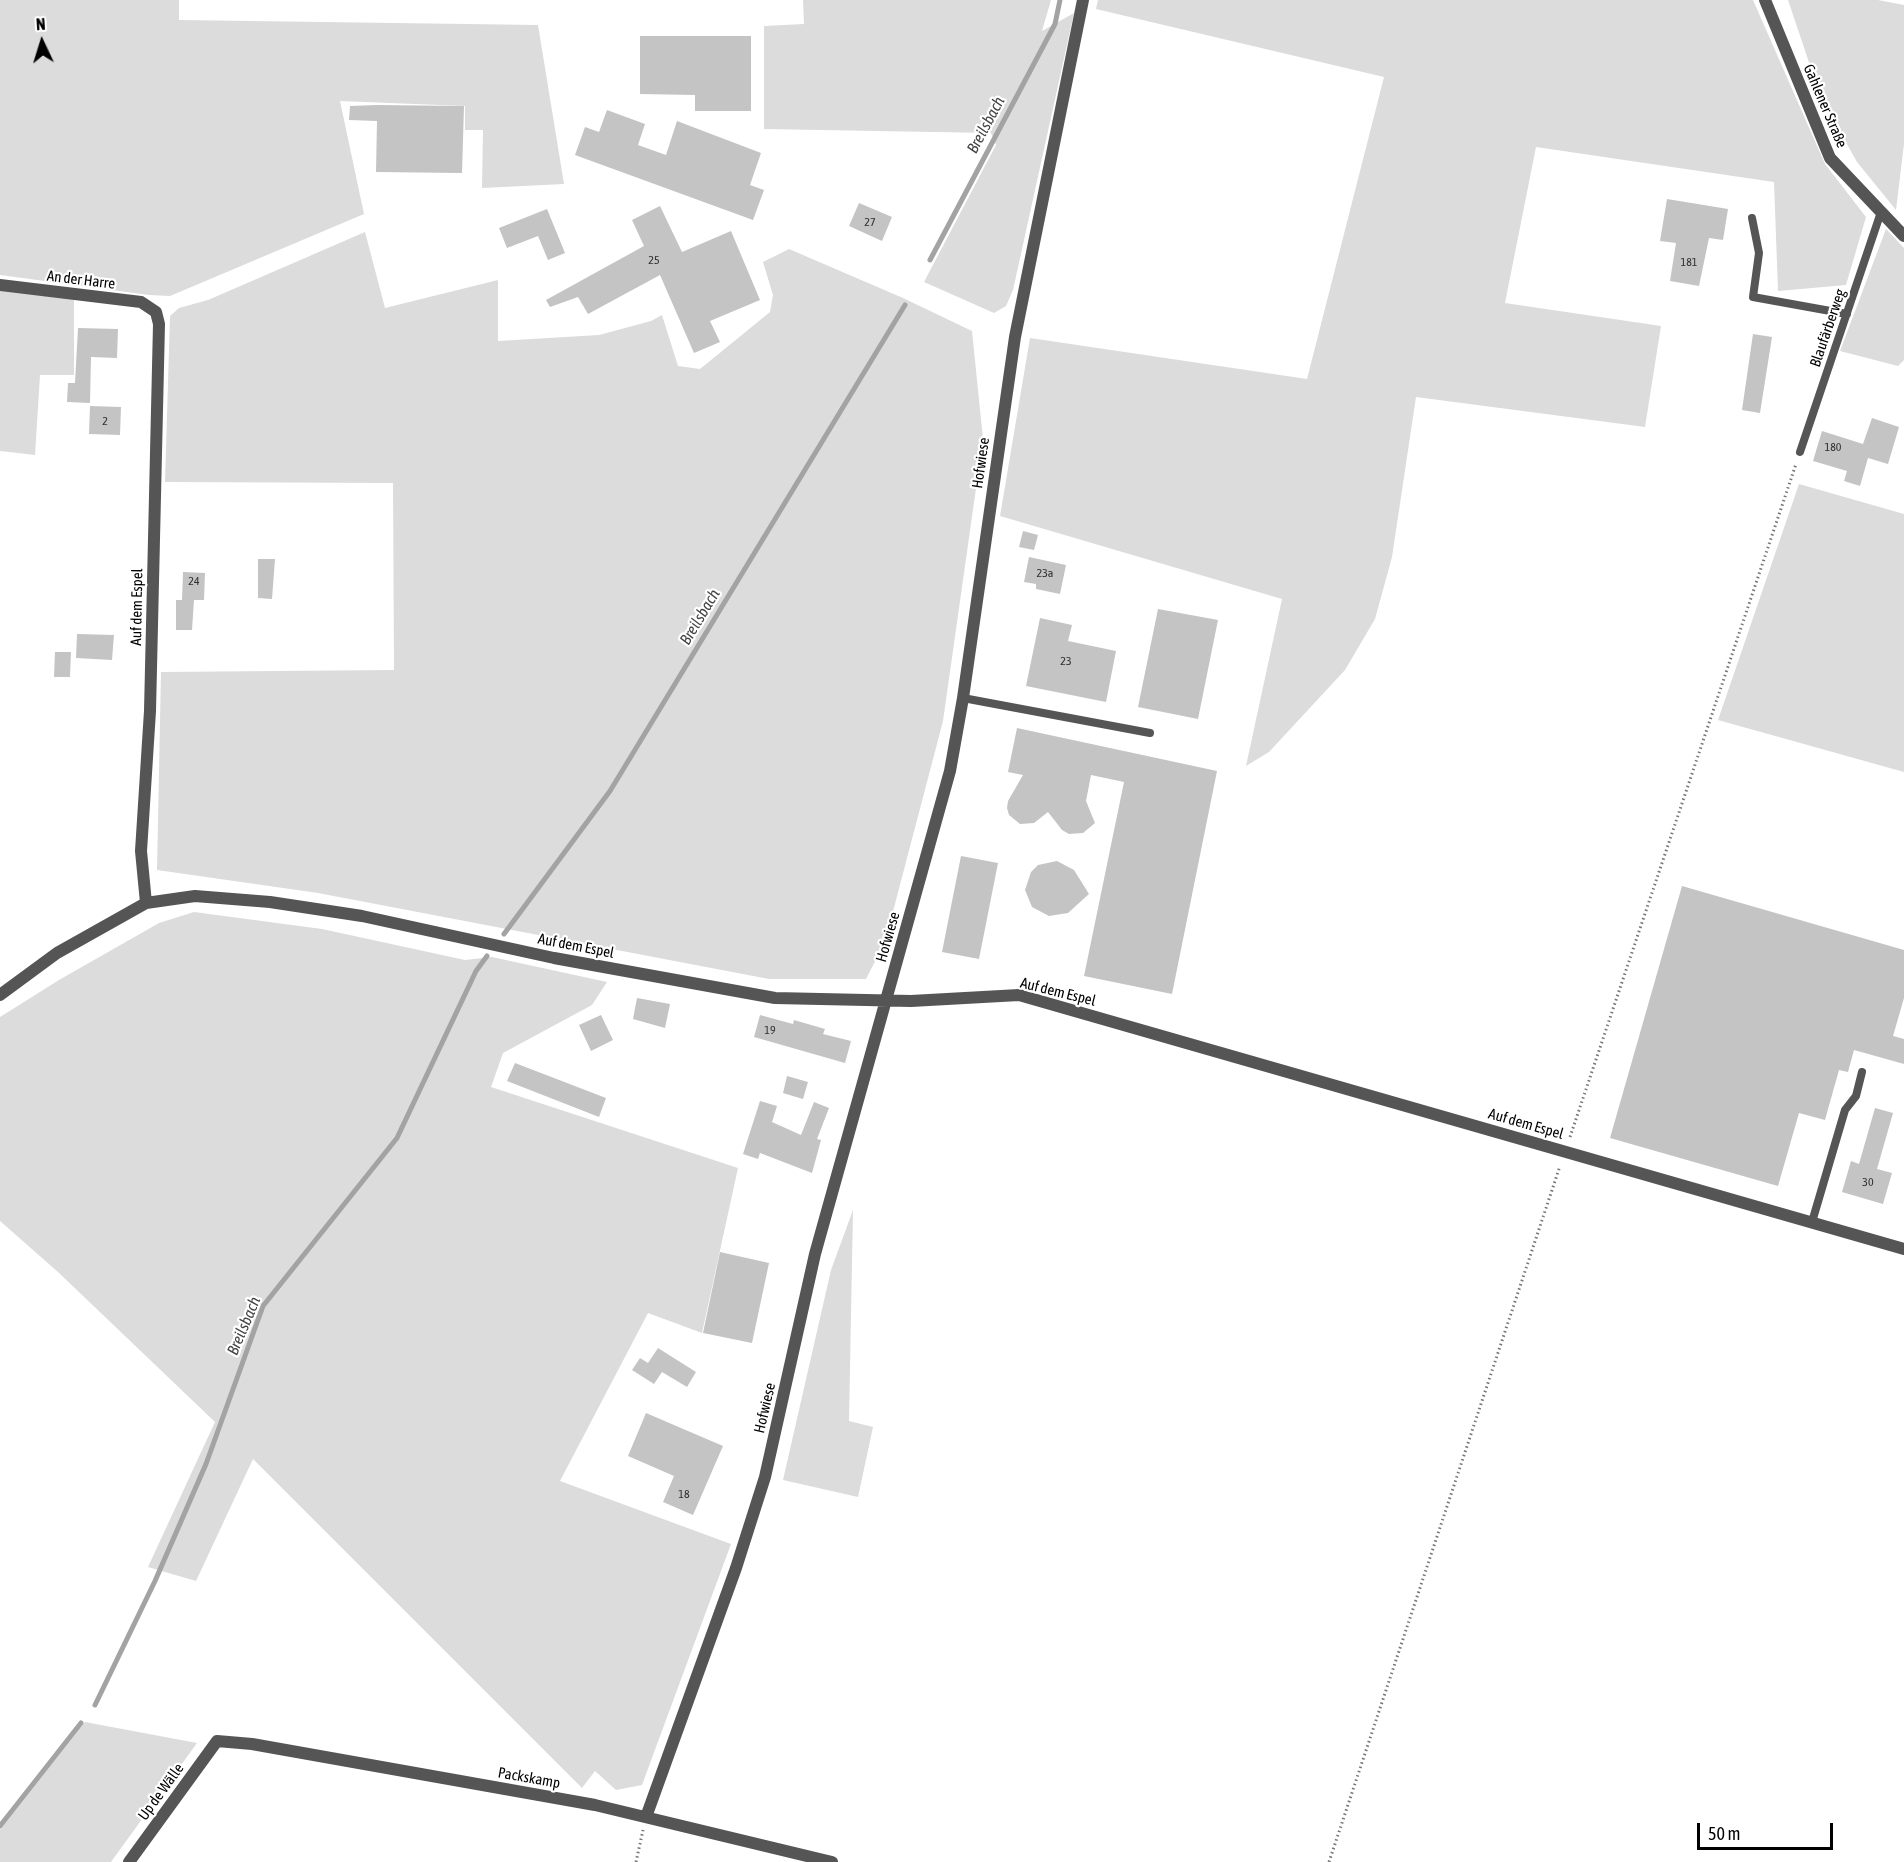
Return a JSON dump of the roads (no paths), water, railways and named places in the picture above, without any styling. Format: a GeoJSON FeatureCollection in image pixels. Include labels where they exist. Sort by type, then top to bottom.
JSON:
{"type":"FeatureCollection","features":[{"type":"Feature","properties":{"kind":"street","name":"Hofwiese"},"geometry":{"type":"LineString","coordinates":[[646,1817],[736,1568],[765,1477],[815,1254],[950,771],[963,698],[1015,337],[1083,0]]}},
{"type":"Feature","properties":{"kind":"street","name":"Gahlener Straße"},"geometry":{"type":"LineString","coordinates":[[1765,0],[1830,158],[1904,236]]}},
{"type":"Feature","properties":{"kind":"street","name":"An der Harre"},"geometry":{"type":"LineString","coordinates":[[0,285],[141,302],[156,312]]}},
{"type":"Feature","properties":{"kind":"street","name":"Auf dem Espel"},"geometry":{"type":"LineString","coordinates":[[147,903],[141,851],[150,711],[159,324],[156,312]]}},
{"type":"Feature","properties":{"kind":"street","name":"Auf dem Espel"},"geometry":{"type":"LineString","coordinates":[[0,995],[57,952],[147,903],[195,896],[270,902],[362,916],[554,958],[775,998],[885,1000],[1019,995],[1904,1249]]}},
{"type":"Feature","properties":{"kind":"street","name":"Packskamp"},"geometry":{"type":"LineString","coordinates":[[217,1741],[252,1744],[595,1805],[832,1862]]}},
{"type":"Feature","properties":{"kind":"street","name":"Up de Wälle"},"geometry":{"type":"LineString","coordinates":[[129,1862],[217,1741]]}},
{"type":"Feature","properties":{"kind":"lane","name":"Blaufärberweg"},"geometry":{"type":"LineString","coordinates":[[1800,452],[1881,212]]}},
{"type":"Feature","properties":{"kind":"lane"},"geometry":{"type":"LineString","coordinates":[[1752,218],[1759,253],[1753,297],[1847,314]]}},
{"type":"Feature","properties":{"kind":"lane"},"geometry":{"type":"LineString","coordinates":[[963,698],[1150,733]]}},
{"type":"Feature","properties":{"kind":"lane"},"geometry":{"type":"LineString","coordinates":[[1812,1222],[1845,1110],[1856,1096],[1862,1072]]}},
{"type":"Feature","properties":{"kind":"waterway","name":"Breilsbach"},"geometry":{"type":"LineString","coordinates":[[930,260],[1055,24],[1060,0]]}},
{"type":"Feature","properties":{"kind":"waterway","name":"Breilsbach"},"geometry":{"type":"LineString","coordinates":[[504,934],[610,791],[905,305]]}},
{"type":"Feature","properties":{"kind":"waterway","name":"Breilsbach"},"geometry":{"type":"LineString","coordinates":[[95,1705],[155,1581],[206,1464],[263,1306],[397,1138],[476,971],[487,956]]}},
{"type":"Feature","properties":{"kind":"waterway","name":"Breilsbach"},"geometry":{"type":"LineString","coordinates":[[0,1826],[81,1723]]}}]}
